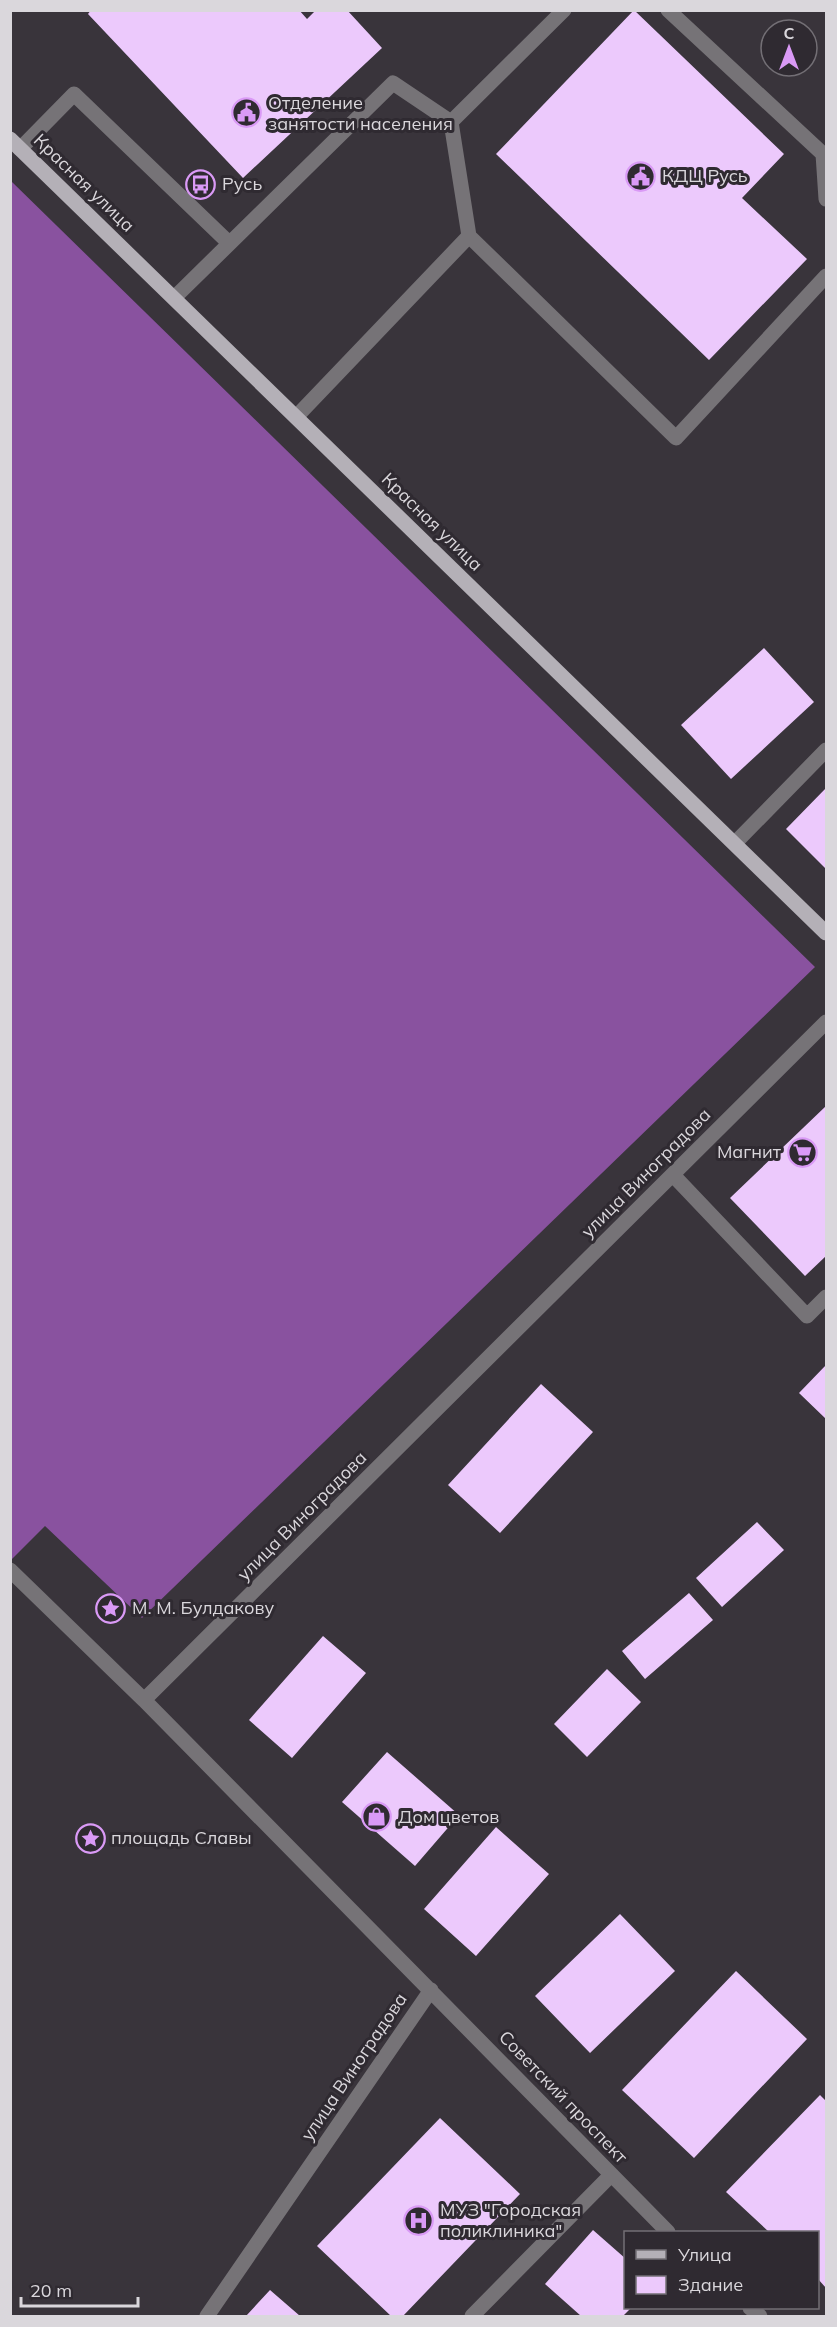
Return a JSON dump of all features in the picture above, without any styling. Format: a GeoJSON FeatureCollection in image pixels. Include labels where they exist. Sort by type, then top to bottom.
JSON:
{"type":"FeatureCollection","features":[{"type":"Feature","properties":{"kind":"main road","name":"Красная улица"},"geometry":{"type":"LineString","coordinates":[[15,144],[826,933]]}},
{"type":"Feature","properties":{"kind":"street"},"geometry":{"type":"LineString","coordinates":[[451,123],[564,10]]}},
{"type":"Feature","properties":{"kind":"street"},"geometry":{"type":"LineString","coordinates":[[668,10],[823,154],[826,199]]}},
{"type":"Feature","properties":{"kind":"street"},"geometry":{"type":"LineString","coordinates":[[174,298],[228,242],[393,82],[451,123],[469,237],[676,438],[826,276]]}},
{"type":"Feature","properties":{"kind":"street"},"geometry":{"type":"LineString","coordinates":[[15,144],[74,94],[228,242]]}},
{"type":"Feature","properties":{"kind":"street"},"geometry":{"type":"LineString","coordinates":[[296,417],[469,237]]}},
{"type":"Feature","properties":{"kind":"street"},"geometry":{"type":"LineString","coordinates":[[735,843],[826,750]]}},
{"type":"Feature","properties":{"kind":"street","name":"улица Виноградова"},"geometry":{"type":"LineString","coordinates":[[207,2316],[431,1990],[144,1700],[826,1022]]}},
{"type":"Feature","properties":{"kind":"street"},"geometry":{"type":"LineString","coordinates":[[673,1175],[807,1316],[826,1297]]}},
{"type":"Feature","properties":{"kind":"street"},"geometry":{"type":"LineString","coordinates":[[10,1570],[144,1700]]}},
{"type":"Feature","properties":{"kind":"street","name":"Советский проспект"},"geometry":{"type":"LineString","coordinates":[[431,1990],[667,2231]]}},
{"type":"Feature","properties":{"kind":"street"},"geometry":{"type":"LineString","coordinates":[[472,2316],[611,2175]]}},
{"type":"Feature","properties":{"kind":"shaded area"},"geometry":{"type":"Polygon","coordinates":[[[11,181],[815,967],[142,1618],[45,1526],[11,1560],[11,181]]]}},
{"type":"Feature","properties":{"kind":"building","name":"Отделение занятости населения"},"geometry":{"type":"Polygon","coordinates":[[[91,10],[299,10],[307,19],[316,10],[347,10],[382,48],[243,178],[88,14],[91,10]]]}},
{"type":"Feature","properties":{"kind":"building","name":"КДЦ Русь"},"geometry":{"type":"Polygon","coordinates":[[[634,10],[784,154],[742,198],[807,259],[709,360],[496,154],[634,10]]]}},
{"type":"Feature","properties":{"kind":"building"},"geometry":{"type":"Polygon","coordinates":[[[764,648],[814,702],[731,779],[681,725],[764,648]]]}},
{"type":"Feature","properties":{"kind":"building"},"geometry":{"type":"Polygon","coordinates":[[[826,788],[826,869],[786,829],[826,788]]]}},
{"type":"Feature","properties":{"kind":"building","name":"Магнит"},"geometry":{"type":"Polygon","coordinates":[[[826,1106],[826,1256],[805,1276],[730,1198],[826,1106]]]}},
{"type":"Feature","properties":{"kind":"building"},"geometry":{"type":"Polygon","coordinates":[[[826,1365],[826,1419],[799,1393],[826,1365]]]}},
{"type":"Feature","properties":{"kind":"building"},"geometry":{"type":"Polygon","coordinates":[[[541,1384],[593,1432],[500,1533],[448,1485],[541,1384]]]}},
{"type":"Feature","properties":{"kind":"building"},"geometry":{"type":"Polygon","coordinates":[[[757,1522],[784,1550],[722,1607],[696,1578],[757,1522]]]}},
{"type":"Feature","properties":{"kind":"building"},"geometry":{"type":"Polygon","coordinates":[[[689,1593],[713,1620],[645,1679],[622,1651],[689,1593]]]}},
{"type":"Feature","properties":{"kind":"building"},"geometry":{"type":"Polygon","coordinates":[[[323,1636],[366,1673],[292,1758],[249,1720],[323,1636]]]}},
{"type":"Feature","properties":{"kind":"building"},"geometry":{"type":"Polygon","coordinates":[[[607,1669],[641,1702],[587,1757],[554,1724],[607,1669]]]}},
{"type":"Feature","properties":{"kind":"building"},"geometry":{"type":"Polygon","coordinates":[[[387,1752],[459,1815],[415,1866],[342,1802],[387,1752]]]}},
{"type":"Feature","properties":{"kind":"building"},"geometry":{"type":"Polygon","coordinates":[[[496,1827],[549,1874],[476,1956],[424,1909],[496,1827]]]}},
{"type":"Feature","properties":{"kind":"building"},"geometry":{"type":"Polygon","coordinates":[[[620,1914],[675,1971],[590,2053],[535,1996],[620,1914]]]}},
{"type":"Feature","properties":{"kind":"building"},"geometry":{"type":"Polygon","coordinates":[[[736,1971],[807,2039],[694,2158],[622,2090],[736,1971]]]}},
{"type":"Feature","properties":{"kind":"building"},"geometry":{"type":"Polygon","coordinates":[[[820,2095],[826,2101],[826,2288],[819,2280],[819,2231],[768,2231],[726,2192],[820,2095]]]}},
{"type":"Feature","properties":{"kind":"building","name":"МУЗ \"Городская поликлиника\""},"geometry":{"type":"Polygon","coordinates":[[[440,2118],[520,2194],[403,2316],[391,2316],[317,2246],[440,2118]]]}},
{"type":"Feature","properties":{"kind":"building"},"geometry":{"type":"Polygon","coordinates":[[[593,2230],[624,2257],[624,2309],[630,2309],[623,2316],[581,2316],[545,2284],[593,2230]]]}},
{"type":"Feature","properties":{"kind":"building"},"geometry":{"type":"Polygon","coordinates":[[[270,2290],[300,2316],[246,2316],[270,2290]]]}},
{"type":"Feature","properties":{"kind":"place","name":"Отделение занятости населения"},"geometry":{"type":"Point","coordinates":[247,113]}},
{"type":"Feature","properties":{"kind":"place","name":"КДЦ Русь"},"geometry":{"type":"Point","coordinates":[641,176]}},
{"type":"Feature","properties":{"kind":"place","name":"Русь"},"geometry":{"type":"Point","coordinates":[201,184]}},
{"type":"Feature","properties":{"kind":"place","name":"Магнит"},"geometry":{"type":"Point","coordinates":[802,1152]}},
{"type":"Feature","properties":{"kind":"place","name":"М. М. Булдакову"},"geometry":{"type":"Point","coordinates":[111,1608]}},
{"type":"Feature","properties":{"kind":"place","name":"Дом цветов"},"geometry":{"type":"Point","coordinates":[377,1817]}},
{"type":"Feature","properties":{"kind":"place","name":"площадь Славы"},"geometry":{"type":"Point","coordinates":[90,1838]}},
{"type":"Feature","properties":{"kind":"place","name":"МУЗ \"Городская поликлиника\""},"geometry":{"type":"Point","coordinates":[419,2220]}}]}
